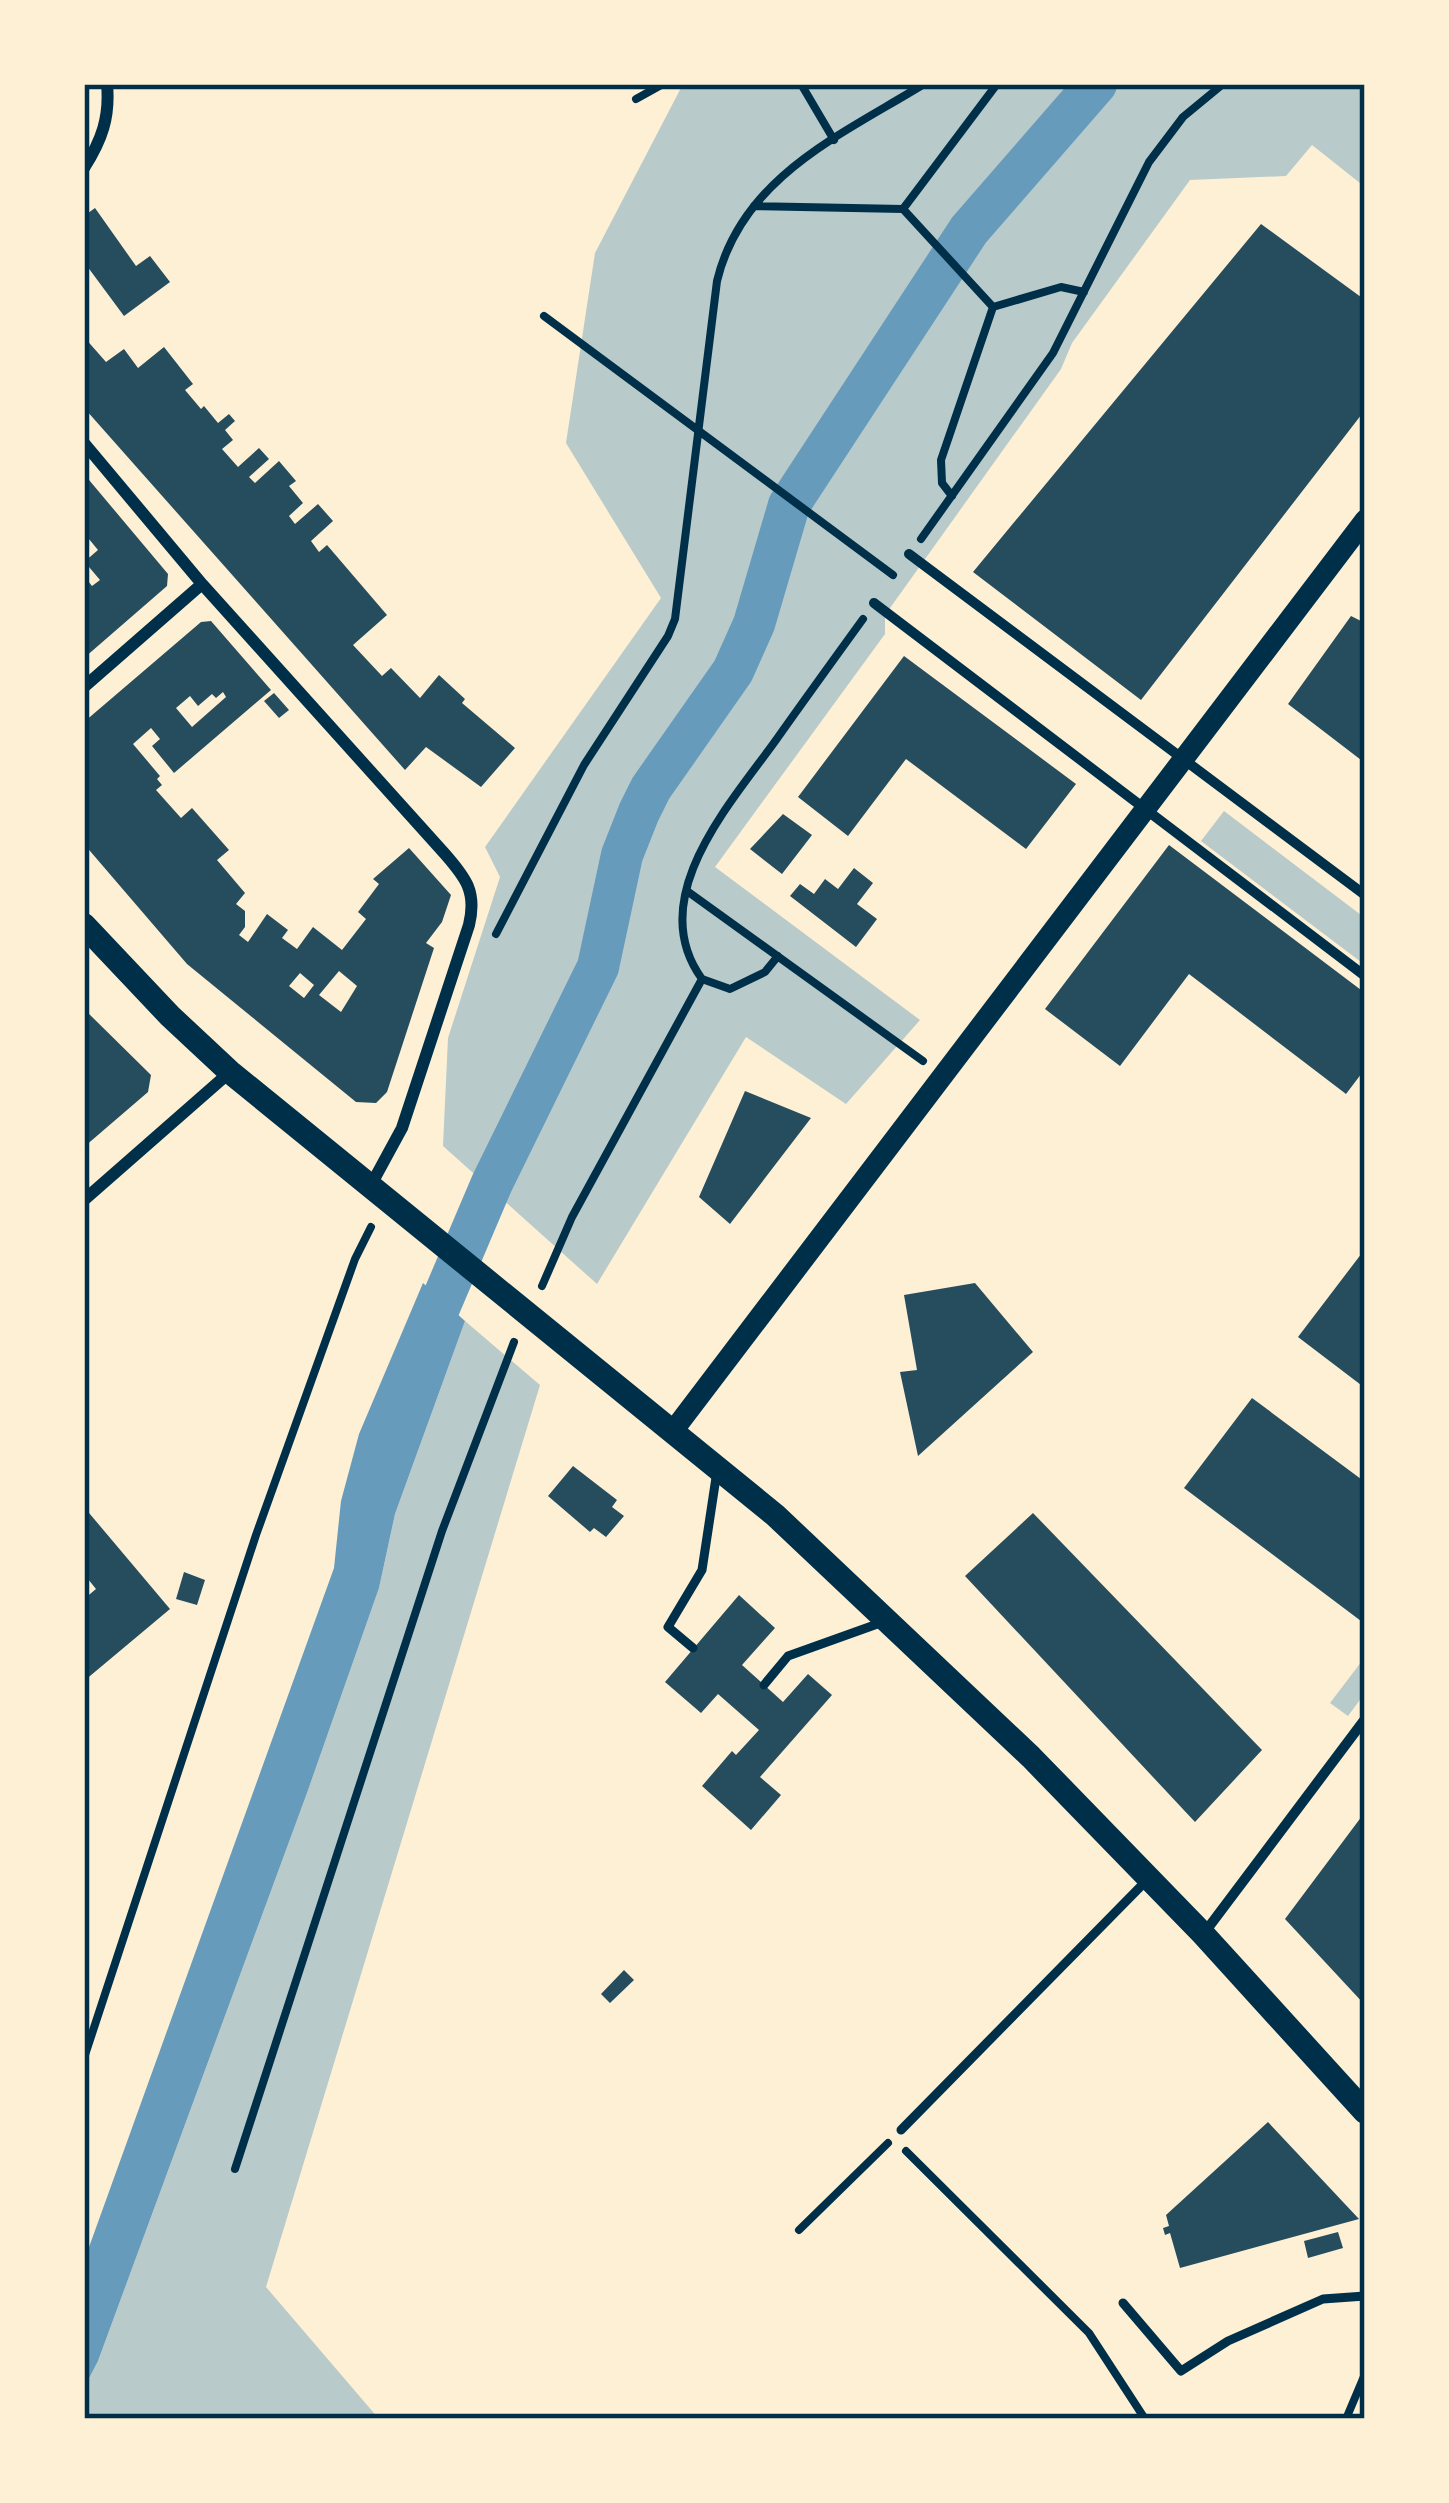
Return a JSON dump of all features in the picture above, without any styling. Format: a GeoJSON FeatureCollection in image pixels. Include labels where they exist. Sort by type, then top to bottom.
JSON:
{"type":"FeatureCollection","features":[{"type":"Feature","properties":{"kind":"main road"},"geometry":{"type":"LineString","coordinates":[[84,925],[230,1072],[718,1466],[888,1620],[1150,1877],[1365,2113]]}},
{"type":"Feature","properties":{"kind":"street"},"geometry":{"type":"LineString","coordinates":[[84,167],[109,116],[107,84]]}},
{"type":"Feature","properties":{"kind":"street"},"geometry":{"type":"LineString","coordinates":[[84,443],[202,584],[466,879],[474,900],[469,925],[378,1193]]}},
{"type":"Feature","properties":{"kind":"street"},"geometry":{"type":"LineString","coordinates":[[673,1432],[1365,520]]}},
{"type":"Feature","properties":{"kind":"street"},"geometry":{"type":"LineString","coordinates":[[909,554],[1365,895]]}},
{"type":"Feature","properties":{"kind":"street"},"geometry":{"type":"LineString","coordinates":[[84,687],[202,584]]}},
{"type":"Feature","properties":{"kind":"street"},"geometry":{"type":"LineString","coordinates":[[874,603],[1365,976]]}},
{"type":"Feature","properties":{"kind":"street"},"geometry":{"type":"LineString","coordinates":[[84,1200],[230,1072]]}},
{"type":"Feature","properties":{"kind":"street"},"geometry":{"type":"LineString","coordinates":[[1203,1934],[1365,1719]]}},
{"type":"Feature","properties":{"kind":"lane"},"geometry":{"type":"LineString","coordinates":[[693,1648],[668,1627],[702,1570],[718,1466]]}},
{"type":"Feature","properties":{"kind":"lane"},"geometry":{"type":"LineString","coordinates":[[764,1685],[788,1656],[888,1620]]}},
{"type":"Feature","properties":{"kind":"lane"},"geometry":{"type":"LineString","coordinates":[[901,2131],[1150,1877]]}},
{"type":"Feature","properties":{"kind":"lane"},"geometry":{"type":"LineString","coordinates":[[1123,2303],[1181,2371],[1228,2341],[1323,2299],[1365,2296]]}},
{"type":"Feature","properties":{"kind":"path"},"geometry":{"type":"LineString","coordinates":[[636,99],[663,84]]}},
{"type":"Feature","properties":{"kind":"path"},"geometry":{"type":"LineString","coordinates":[[801,84],[834,140]]}},
{"type":"Feature","properties":{"kind":"path"},"geometry":{"type":"LineString","coordinates":[[493,942],[584,765],[675,620],[722,263],[753,206],[795,164],[924,84]]}},
{"type":"Feature","properties":{"kind":"path"},"geometry":{"type":"LineString","coordinates":[[903,209],[997,84]]}},
{"type":"Feature","properties":{"kind":"path"},"geometry":{"type":"LineString","coordinates":[[778,956],[765,972],[730,989],[702,979],[686,950],[687,891],[717,822],[1039,375],[1156,150],[1183,117],[1223,84]]}},
{"type":"Feature","properties":{"kind":"path"},"geometry":{"type":"LineString","coordinates":[[753,206],[903,209],[993,307]]}},
{"type":"Feature","properties":{"kind":"path"},"geometry":{"type":"LineString","coordinates":[[993,307],[1061,287],[1084,292]]}},
{"type":"Feature","properties":{"kind":"path"},"geometry":{"type":"LineString","coordinates":[[952,496],[942,484],[941,460],[993,307]]}},
{"type":"Feature","properties":{"kind":"path"},"geometry":{"type":"LineString","coordinates":[[544,316],[894,576]]}},
{"type":"Feature","properties":{"kind":"path"},"geometry":{"type":"LineString","coordinates":[[687,891],[944,1076]]}},
{"type":"Feature","properties":{"kind":"path"},"geometry":{"type":"LineString","coordinates":[[235,2169],[464,1468],[505,1360],[572,1217],[702,979]]}},
{"type":"Feature","properties":{"kind":"path"},"geometry":{"type":"LineString","coordinates":[[84,2058],[256,1535],[378,1193]]}},
{"type":"Feature","properties":{"kind":"path"},"geometry":{"type":"LineString","coordinates":[[800,2230],[901,2131]]}},
{"type":"Feature","properties":{"kind":"path"},"geometry":{"type":"LineString","coordinates":[[901,2131],[906,2155],[1089,2332],[1145,2419]]}},
{"type":"Feature","properties":{"kind":"path"},"geometry":{"type":"LineString","coordinates":[[1346,2419],[1365,2374]]}},
{"type":"Feature","properties":{"kind":"shaded area"},"geometry":{"type":"Polygon","coordinates":[[[683,84],[1365,84],[1365,187],[1312,145],[1286,176],[1190,180],[1072,343],[1061,369],[885,615],[885,634],[715,867],[920,1020],[846,1104],[746,1037],[597,1284],[443,1146],[448,1038],[500,877],[485,847],[661,598],[566,443],[595,253],[683,84]]]}},
{"type":"Feature","properties":{"kind":"shaded area"},"geometry":{"type":"Polygon","coordinates":[[[1224,811],[1365,918],[1365,965],[1201,841],[1224,811]]]}},
{"type":"Feature","properties":{"kind":"shaded area"},"geometry":{"type":"Polygon","coordinates":[[[465,1321],[540,1385],[266,2287],[379,2419],[84,2419],[84,2388],[98,2361],[307,1793],[379,1588],[395,1514],[465,1321]]]}},
{"type":"Feature","properties":{"kind":"shaded area"},"geometry":{"type":"Polygon","coordinates":[[[1365,1657],[1365,1693],[1348,1716],[1330,1703],[1365,1657]]]}},
{"type":"Feature","properties":{"kind":"water"},"geometry":{"type":"Polygon","coordinates":[[[423,1283],[465,1321],[395,1514],[379,1588],[307,1793],[98,2361],[84,2388],[84,2261],[334,1568],[341,1501],[359,1434],[423,1283]]]}},
{"type":"Feature","properties":{"kind":"building"},"geometry":{"type":"Polygon","coordinates":[[[95,208],[136,266],[150,256],[170,282],[124,316],[84,262],[84,216],[95,208]]]}},
{"type":"Feature","properties":{"kind":"building"},"geometry":{"type":"Polygon","coordinates":[[[1261,224],[1365,300],[1365,410],[1141,700],[973,572],[1261,224]]]}},
{"type":"Feature","properties":{"kind":"building"},"geometry":{"type":"Polygon","coordinates":[[[84,337],[106,362],[124,349],[138,368],[164,347],[193,384],[185,390],[201,409],[204,406],[218,423],[229,414],[235,421],[225,430],[233,440],[222,449],[238,467],[259,448],[269,459],[249,477],[255,483],[279,461],[296,481],[289,486],[303,503],[289,516],[295,524],[318,504],[333,521],[311,541],[319,552],[327,545],[387,615],[353,645],[382,676],[391,668],[420,698],[439,675],[465,699],[462,703],[515,748],[481,787],[426,747],[405,770],[86,410],[84,337]]]}},
{"type":"Feature","properties":{"kind":"building"},"geometry":{"type":"Polygon","coordinates":[[[84,474],[168,574],[167,586],[84,658],[84,576],[92,586],[100,580],[89,567],[84,571],[84,562],[98,550],[84,533],[84,474]]]}},
{"type":"Feature","properties":{"kind":"building"},"geometry":{"type":"Polygon","coordinates":[[[1351,616],[1365,623],[1365,763],[1288,704],[1351,616]]]}},
{"type":"Feature","properties":{"kind":"building"},"geometry":{"type":"Polygon","coordinates":[[[211,621],[271,690],[174,773],[152,746],[160,739],[151,728],[133,744],[160,776],[162,785],[156,790],[181,818],[192,808],[229,850],[217,860],[245,893],[236,904],[245,911],[245,927],[239,935],[248,942],[267,914],[288,930],[282,938],[297,949],[313,927],[342,950],[366,919],[358,912],[379,884],[373,879],[409,848],[451,895],[442,922],[426,943],[434,948],[387,1092],[376,1103],[356,1102],[187,964],[84,844],[84,722],[201,622],[211,621]],[[223,692],[216,698],[212,694],[198,706],[190,696],[176,708],[192,727],[226,697],[223,692]],[[339,971],[319,995],[341,1012],[357,986],[339,971]],[[300,973],[289,986],[304,998],[314,985],[300,973]]]}},
{"type":"Feature","properties":{"kind":"building"},"geometry":{"type":"Polygon","coordinates":[[[904,656],[1076,784],[1026,849],[906,759],[848,836],[798,797],[904,656]]]}},
{"type":"Feature","properties":{"kind":"building"},"geometry":{"type":"Polygon","coordinates":[[[274,693],[289,710],[279,718],[264,701],[274,693]]]}},
{"type":"Feature","properties":{"kind":"building"},"geometry":{"type":"Polygon","coordinates":[[[783,814],[812,835],[782,874],[750,849],[783,814]]]}},
{"type":"Feature","properties":{"kind":"building"},"geometry":{"type":"Polygon","coordinates":[[[1169,845],[1365,993],[1365,1069],[1346,1094],[1189,974],[1120,1066],[1045,1009],[1169,845]]]}},
{"type":"Feature","properties":{"kind":"building"},"geometry":{"type":"Polygon","coordinates":[[[854,868],[873,883],[857,904],[877,919],[856,947],[790,896],[800,884],[814,894],[825,879],[838,889],[854,868]]]}},
{"type":"Feature","properties":{"kind":"building"},"geometry":{"type":"Polygon","coordinates":[[[84,1009],[151,1075],[148,1092],[84,1147],[84,1009]]]}},
{"type":"Feature","properties":{"kind":"building"},"geometry":{"type":"Polygon","coordinates":[[[745,1091],[811,1118],[730,1224],[699,1197],[745,1091]]]}},
{"type":"Feature","properties":{"kind":"building"},"geometry":{"type":"Polygon","coordinates":[[[1365,1249],[1365,1388],[1298,1337],[1365,1249]]]}},
{"type":"Feature","properties":{"kind":"building"},"geometry":{"type":"Polygon","coordinates":[[[975,1283],[1033,1352],[918,1456],[900,1372],[917,1370],[904,1295],[975,1283]]]}},
{"type":"Feature","properties":{"kind":"building"},"geometry":{"type":"Polygon","coordinates":[[[1252,1398],[1365,1482],[1365,1615],[1361,1621],[1184,1488],[1252,1398]]]}},
{"type":"Feature","properties":{"kind":"building"},"geometry":{"type":"Polygon","coordinates":[[[573,1466],[617,1500],[612,1507],[624,1516],[606,1537],[594,1528],[590,1532],[548,1496],[573,1466]]]}},
{"type":"Feature","properties":{"kind":"building"},"geometry":{"type":"Polygon","coordinates":[[[84,1507],[170,1609],[84,1681],[84,1599],[96,1589],[84,1574],[84,1507]]]}},
{"type":"Feature","properties":{"kind":"building"},"geometry":{"type":"Polygon","coordinates":[[[1033,1513],[1262,1750],[1195,1822],[965,1576],[1033,1513]]]}},
{"type":"Feature","properties":{"kind":"building"},"geometry":{"type":"Polygon","coordinates":[[[184,1572],[205,1580],[197,1605],[176,1599],[184,1572]]]}},
{"type":"Feature","properties":{"kind":"building"},"geometry":{"type":"Polygon","coordinates":[[[739,1595],[775,1628],[742,1665],[783,1702],[808,1674],[832,1695],[760,1777],[781,1795],[751,1830],[702,1786],[732,1751],[736,1755],[759,1730],[718,1694],[701,1713],[665,1682],[739,1595]]]}},
{"type":"Feature","properties":{"kind":"building"},"geometry":{"type":"Polygon","coordinates":[[[1365,1812],[1365,2005],[1285,1919],[1365,1812]]]}},
{"type":"Feature","properties":{"kind":"building"},"geometry":{"type":"Polygon","coordinates":[[[624,1970],[634,1980],[610,2003],[601,1994],[624,1970]]]}},
{"type":"Feature","properties":{"kind":"building"},"geometry":{"type":"Polygon","coordinates":[[[1268,2122],[1359,2219],[1180,2268],[1170,2233],[1165,2235],[1163,2228],[1169,2226],[1166,2215],[1268,2122]]]}},
{"type":"Feature","properties":{"kind":"building"},"geometry":{"type":"Polygon","coordinates":[[[1338,2232],[1343,2248],[1308,2258],[1304,2241],[1338,2232]]]}},
{"type":"Feature","properties":{"kind":"waterway"},"geometry":{"type":"LineString","coordinates":[[421,1350],[492,1183],[598,967],[622,855],[639,812],[733,671],[754,624],[789,505],[969,230],[1096,84]]}}]}
